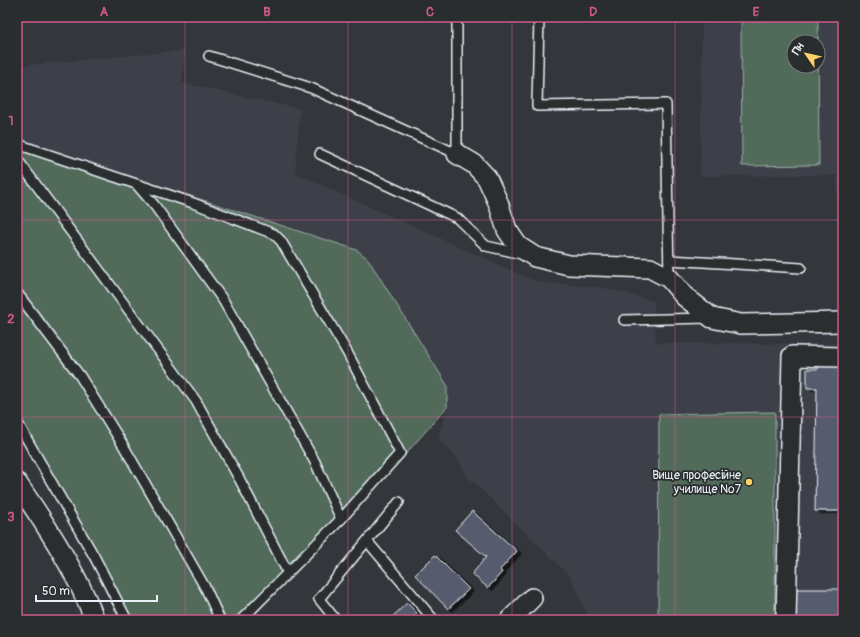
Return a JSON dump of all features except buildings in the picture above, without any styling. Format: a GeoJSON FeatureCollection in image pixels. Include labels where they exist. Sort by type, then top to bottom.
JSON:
{"type":"FeatureCollection","features":[{"type":"Feature","properties":{"kind":"street"},"geometry":{"type":"LineString","coordinates":[[457,154],[474,164],[488,178],[507,230],[518,246],[535,257],[569,264],[669,269],[684,296],[712,318],[741,324],[843,322]]}},
{"type":"Feature","properties":{"kind":"street"},"geometry":{"type":"LineString","coordinates":[[786,620],[792,356],[843,357]]}},
{"type":"Feature","properties":{"kind":"street"},"geometry":{"type":"LineString","coordinates":[[17,483],[49,530],[79,583],[95,620]]}},
{"type":"Feature","properties":{"kind":"street"},"geometry":{"type":"LineString","coordinates":[[510,620],[532,598]]}},
{"type":"Feature","properties":{"kind":"lane"},"geometry":{"type":"LineString","coordinates":[[209,56],[311,88],[457,154],[457,17]]}},
{"type":"Feature","properties":{"kind":"lane"},"geometry":{"type":"LineString","coordinates":[[539,17],[538,106],[666,104],[669,269],[801,268]]}},
{"type":"Feature","properties":{"kind":"lane"},"geometry":{"type":"LineString","coordinates":[[17,144],[193,203],[274,234],[281,241],[302,274],[347,352],[400,453],[341,519],[241,620]]}},
{"type":"Feature","properties":{"kind":"lane"},"geometry":{"type":"LineString","coordinates":[[320,154],[457,218],[486,246],[535,257]]}},
{"type":"Feature","properties":{"kind":"lane"},"geometry":{"type":"LineString","coordinates":[[17,159],[196,402],[240,480],[288,573]]}},
{"type":"Feature","properties":{"kind":"lane"},"geometry":{"type":"LineString","coordinates":[[136,184],[156,206],[223,300],[315,462],[341,519]]}},
{"type":"Feature","properties":{"kind":"lane"},"geometry":{"type":"LineString","coordinates":[[17,292],[80,376],[123,445],[206,589],[220,620]]}},
{"type":"Feature","properties":{"kind":"lane"},"geometry":{"type":"LineString","coordinates":[[624,320],[712,318]]}},
{"type":"Feature","properties":{"kind":"lane"},"geometry":{"type":"LineString","coordinates":[[17,422],[94,556],[127,620]]}},
{"type":"Feature","properties":{"kind":"lane"},"geometry":{"type":"LineString","coordinates":[[336,620],[319,599],[399,502]]}},
{"type":"Feature","properties":{"kind":"lane"},"geometry":{"type":"LineString","coordinates":[[367,540],[434,619],[432,620]]}},
{"type":"Feature","properties":{"kind":"shaded area"},"geometry":{"type":"Polygon","coordinates":[[[702,17],[843,17],[843,248],[837,248],[837,175],[700,176],[702,17]]]}},
{"type":"Feature","properties":{"kind":"shaded area"},"geometry":{"type":"Polygon","coordinates":[[[185,50],[182,83],[300,109],[295,173],[537,282],[605,288],[654,301],[656,343],[843,344],[843,620],[590,620],[570,576],[466,475],[457,457],[438,438],[447,407],[447,385],[368,259],[357,250],[17,140],[17,66],[185,50]]]}},
{"type":"Feature","properties":{"kind":"green space"},"geometry":{"type":"Polygon","coordinates":[[[818,19],[818,34],[786,34],[786,74],[818,74],[819,165],[742,166],[741,20],[818,19]]]}},
{"type":"Feature","properties":{"kind":"green space"},"geometry":{"type":"Polygon","coordinates":[[[17,140],[357,250],[368,259],[447,385],[447,407],[403,457],[247,620],[120,620],[94,567],[17,431],[17,140]]]}},
{"type":"Feature","properties":{"kind":"green space"},"geometry":{"type":"Polygon","coordinates":[[[775,412],[775,620],[658,620],[659,414],[775,412]]]}},
{"type":"Feature","properties":{"kind":"place","name":"Вище професійне училище №7"},"geometry":{"type":"Point","coordinates":[749,482]}}]}
